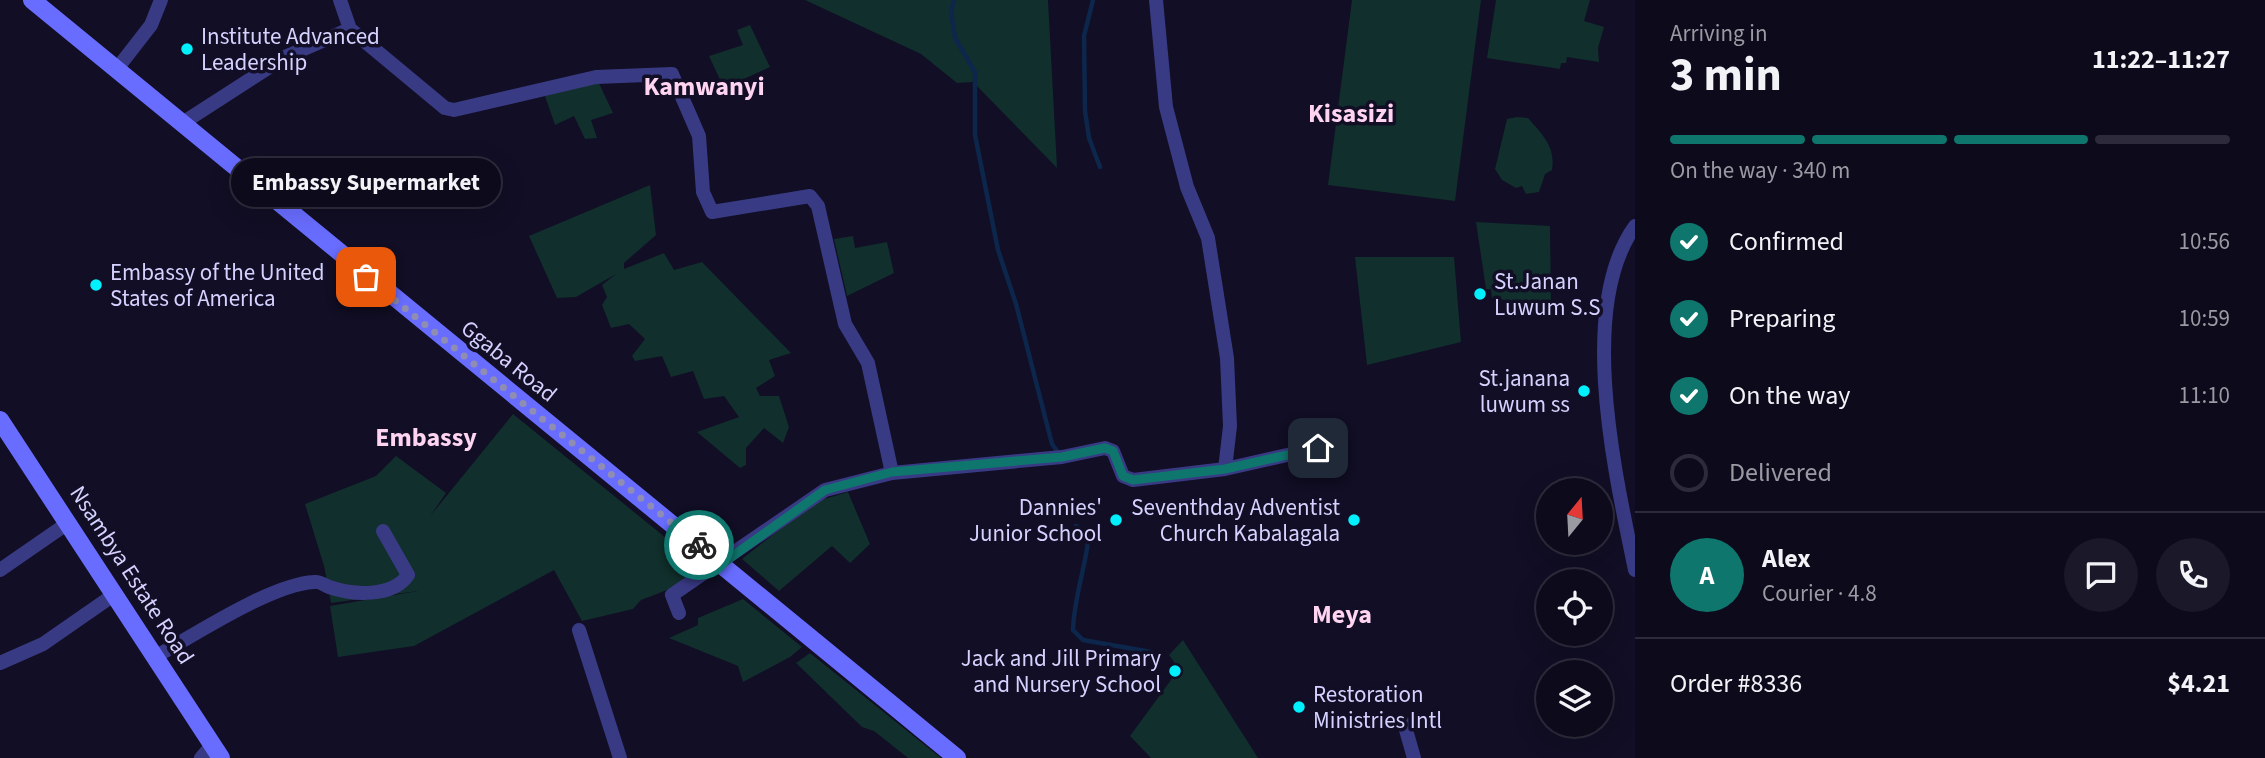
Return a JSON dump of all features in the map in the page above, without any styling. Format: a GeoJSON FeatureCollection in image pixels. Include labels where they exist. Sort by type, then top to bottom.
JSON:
{"type":"FeatureCollection","features":[{"type":"Feature","properties":{"kind":"main road","name":"Ggaba Road"},"geometry":{"type":"LineString","coordinates":[[32,0],[403,307],[723,563],[946,755]]}},
{"type":"Feature","properties":{"kind":"main road","name":"Nsambya Estate Road"},"geometry":{"type":"LineString","coordinates":[[0,420],[155,657],[211,753]]}},
{"type":"Feature","properties":{"kind":"street"},"geometry":{"type":"LineString","coordinates":[[116,70],[151,25],[161,0]]}},
{"type":"Feature","properties":{"kind":"street"},"geometry":{"type":"LineString","coordinates":[[340,0],[350,29],[446,108],[454,110],[596,77],[672,75],[699,136],[703,192],[712,212],[810,196],[818,206],[845,324],[868,363],[892,472]]}},
{"type":"Feature","properties":{"kind":"street"},"geometry":{"type":"LineString","coordinates":[[1156,0],[1166,107],[1187,187],[1208,238],[1227,358],[1230,415],[1225,469]]}},
{"type":"Feature","properties":{"kind":"street"},"geometry":{"type":"LineString","coordinates":[[181,124],[285,57],[350,29]]}},
{"type":"Feature","properties":{"kind":"street"},"geometry":{"type":"LineString","coordinates":[[1635,226],[1617,260],[1604,314],[1612,440],[1635,570]]}},
{"type":"Feature","properties":{"kind":"street"},"geometry":{"type":"LineString","coordinates":[[679,613],[672,595],[723,563],[825,490],[892,472],[1062,457],[1105,448],[1113,451],[1123,476],[1133,480],[1225,469],[1318,448]]}},
{"type":"Feature","properties":{"kind":"street"},"geometry":{"type":"LineString","coordinates":[[0,570],[68,523]]}},
{"type":"Feature","properties":{"kind":"street"},"geometry":{"type":"LineString","coordinates":[[155,657],[280,590],[316,581],[329,587],[374,593],[389,590],[408,575],[383,531]]}},
{"type":"Feature","properties":{"kind":"street"},"geometry":{"type":"LineString","coordinates":[[0,663],[43,644],[115,594]]}},
{"type":"Feature","properties":{"kind":"street"},"geometry":{"type":"LineString","coordinates":[[579,631],[620,758]]}},
{"type":"Feature","properties":{"kind":"street"},"geometry":{"type":"LineString","coordinates":[[1404,723],[1414,758]]}},
{"type":"Feature","properties":{"kind":"green space"},"geometry":{"type":"Polygon","coordinates":[[[805,0],[1048,0],[1057,168],[973,82],[957,83],[921,54],[805,0]]]}},
{"type":"Feature","properties":{"kind":"green space"},"geometry":{"type":"Polygon","coordinates":[[[1352,0],[1481,0],[1455,201],[1328,185],[1352,0]]]}},
{"type":"Feature","properties":{"kind":"green space"},"geometry":{"type":"Polygon","coordinates":[[[1496,0],[1590,0],[1584,21],[1604,27],[1598,48],[1599,62],[1567,57],[1566,63],[1561,63],[1560,69],[1487,58],[1496,0]]]}},
{"type":"Feature","properties":{"kind":"green space"},"geometry":{"type":"Polygon","coordinates":[[[750,25],[770,67],[733,84],[730,80],[722,84],[709,56],[743,45],[737,30],[750,25]]]}},
{"type":"Feature","properties":{"kind":"green space"},"geometry":{"type":"Polygon","coordinates":[[[597,79],[613,113],[591,120],[597,138],[585,139],[574,116],[555,125],[545,96],[597,79]]]}},
{"type":"Feature","properties":{"kind":"green space"},"geometry":{"type":"Polygon","coordinates":[[[1528,118],[1547,141],[1552,154],[1552,170],[1545,174],[1539,192],[1526,194],[1522,186],[1516,188],[1502,180],[1495,169],[1507,119],[1528,118]]]}},
{"type":"Feature","properties":{"kind":"green space"},"geometry":{"type":"Polygon","coordinates":[[[650,185],[656,235],[624,263],[624,269],[664,253],[674,270],[702,262],[791,353],[769,360],[775,376],[756,388],[760,396],[779,396],[789,427],[783,443],[764,428],[746,448],[746,465],[740,468],[697,432],[739,417],[724,396],[704,399],[693,371],[671,377],[662,356],[635,361],[632,356],[645,339],[629,324],[611,328],[602,305],[607,297],[602,285],[616,274],[576,297],[557,298],[529,236],[650,185]]]}},
{"type":"Feature","properties":{"kind":"green space"},"geometry":{"type":"Polygon","coordinates":[[[1476,222],[1550,226],[1551,307],[1492,298],[1491,289],[1486,289],[1476,222]]]}},
{"type":"Feature","properties":{"kind":"green space"},"geometry":{"type":"Polygon","coordinates":[[[853,236],[855,248],[887,242],[894,273],[847,296],[834,239],[853,236]]]}},
{"type":"Feature","properties":{"kind":"green space"},"geometry":{"type":"Polygon","coordinates":[[[1355,257],[1454,257],[1461,342],[1367,365],[1355,257]]]}},
{"type":"Feature","properties":{"kind":"green space"},"geometry":{"type":"Polygon","coordinates":[[[513,414],[697,563],[688,582],[641,600],[633,609],[582,621],[554,570],[414,646],[338,657],[330,606],[418,591],[331,603],[324,566],[305,504],[376,476],[396,456],[446,493],[431,515],[513,414]]]}},
{"type":"Feature","properties":{"kind":"green space"},"geometry":{"type":"Polygon","coordinates":[[[848,492],[870,544],[850,563],[832,546],[779,591],[742,559],[814,502],[848,492]]]}},
{"type":"Feature","properties":{"kind":"green space"},"geometry":{"type":"Polygon","coordinates":[[[743,599],[802,647],[790,657],[743,682],[738,666],[669,638],[698,625],[698,618],[743,599]]]}},
{"type":"Feature","properties":{"kind":"green space"},"geometry":{"type":"Polygon","coordinates":[[[1183,640],[1258,758],[1151,758],[1130,736],[1179,669],[1169,655],[1183,640]]]}},
{"type":"Feature","properties":{"kind":"green space"},"geometry":{"type":"Polygon","coordinates":[[[810,653],[941,758],[908,758],[874,731],[862,727],[796,663],[810,653]]]}},
{"type":"Feature","properties":{"kind":"waterway"},"geometry":{"type":"LineString","coordinates":[[954,0],[951,11],[955,38],[975,72],[975,135],[998,250],[1016,304],[1052,444],[1060,455]]}},
{"type":"Feature","properties":{"kind":"waterway"},"geometry":{"type":"LineString","coordinates":[[1093,0],[1084,36],[1085,111],[1089,138],[1100,167]]}},
{"type":"Feature","properties":{"kind":"waterway"},"geometry":{"type":"LineString","coordinates":[[1076,526],[1089,534],[1073,630],[1083,640],[1151,652]]}},
{"type":"Feature","properties":{"kind":"way so far"},"geometry":{"type":"LineString","coordinates":[[366,277],[699,545]]}},
{"type":"Feature","properties":{"kind":"place","name":"Institute Advanced Leadership"},"geometry":{"type":"Point","coordinates":[187,49]}},
{"type":"Feature","properties":{"kind":"place","name":"Embassy Supermarket"},"geometry":{"type":"Point","coordinates":[366,277]}},
{"type":"Feature","properties":{"kind":"place","name":"Embassy of the United States of America"},"geometry":{"type":"Point","coordinates":[96,285]}},
{"type":"Feature","properties":{"kind":"place","name":"St.Janan Luwum S.S"},"geometry":{"type":"Point","coordinates":[1480,294]}},
{"type":"Feature","properties":{"kind":"place","name":"St.janana luwum ss"},"geometry":{"type":"Point","coordinates":[1584,391]}},
{"type":"Feature","properties":{"kind":"place","name":"Dannies' Junior School"},"geometry":{"type":"Point","coordinates":[1116,520]}},
{"type":"Feature","properties":{"kind":"place","name":"Seventhday Adventist Church Kabalagala"},"geometry":{"type":"Point","coordinates":[1354,520]}},
{"type":"Feature","properties":{"kind":"place","name":"Jack and Jill Primary and Nursery School"},"geometry":{"type":"Point","coordinates":[1175,671]}},
{"type":"Feature","properties":{"kind":"place","name":"Restoration Ministries Intl"},"geometry":{"type":"Point","coordinates":[1299,707]}},
{"type":"Feature","properties":{"kind":"district","name":"Kamwanyi"},"geometry":{"type":"Point","coordinates":[704,86]}},
{"type":"Feature","properties":{"kind":"district","name":"Kisasizi"},"geometry":{"type":"Point","coordinates":[1351,113]}},
{"type":"Feature","properties":{"kind":"district","name":"Embassy"},"geometry":{"type":"Point","coordinates":[426,437]}},
{"type":"Feature","properties":{"kind":"district","name":"Meya"},"geometry":{"type":"Point","coordinates":[1342,614]}},
{"type":"Feature","properties":{"kind":"route"},"geometry":{"type":"LineString","coordinates":[[699,545],[723,563],[815,495],[892,472],[933,471],[1062,457],[1105,448],[1113,451],[1121,474],[1133,480],[1225,469],[1318,448]]}}]}
